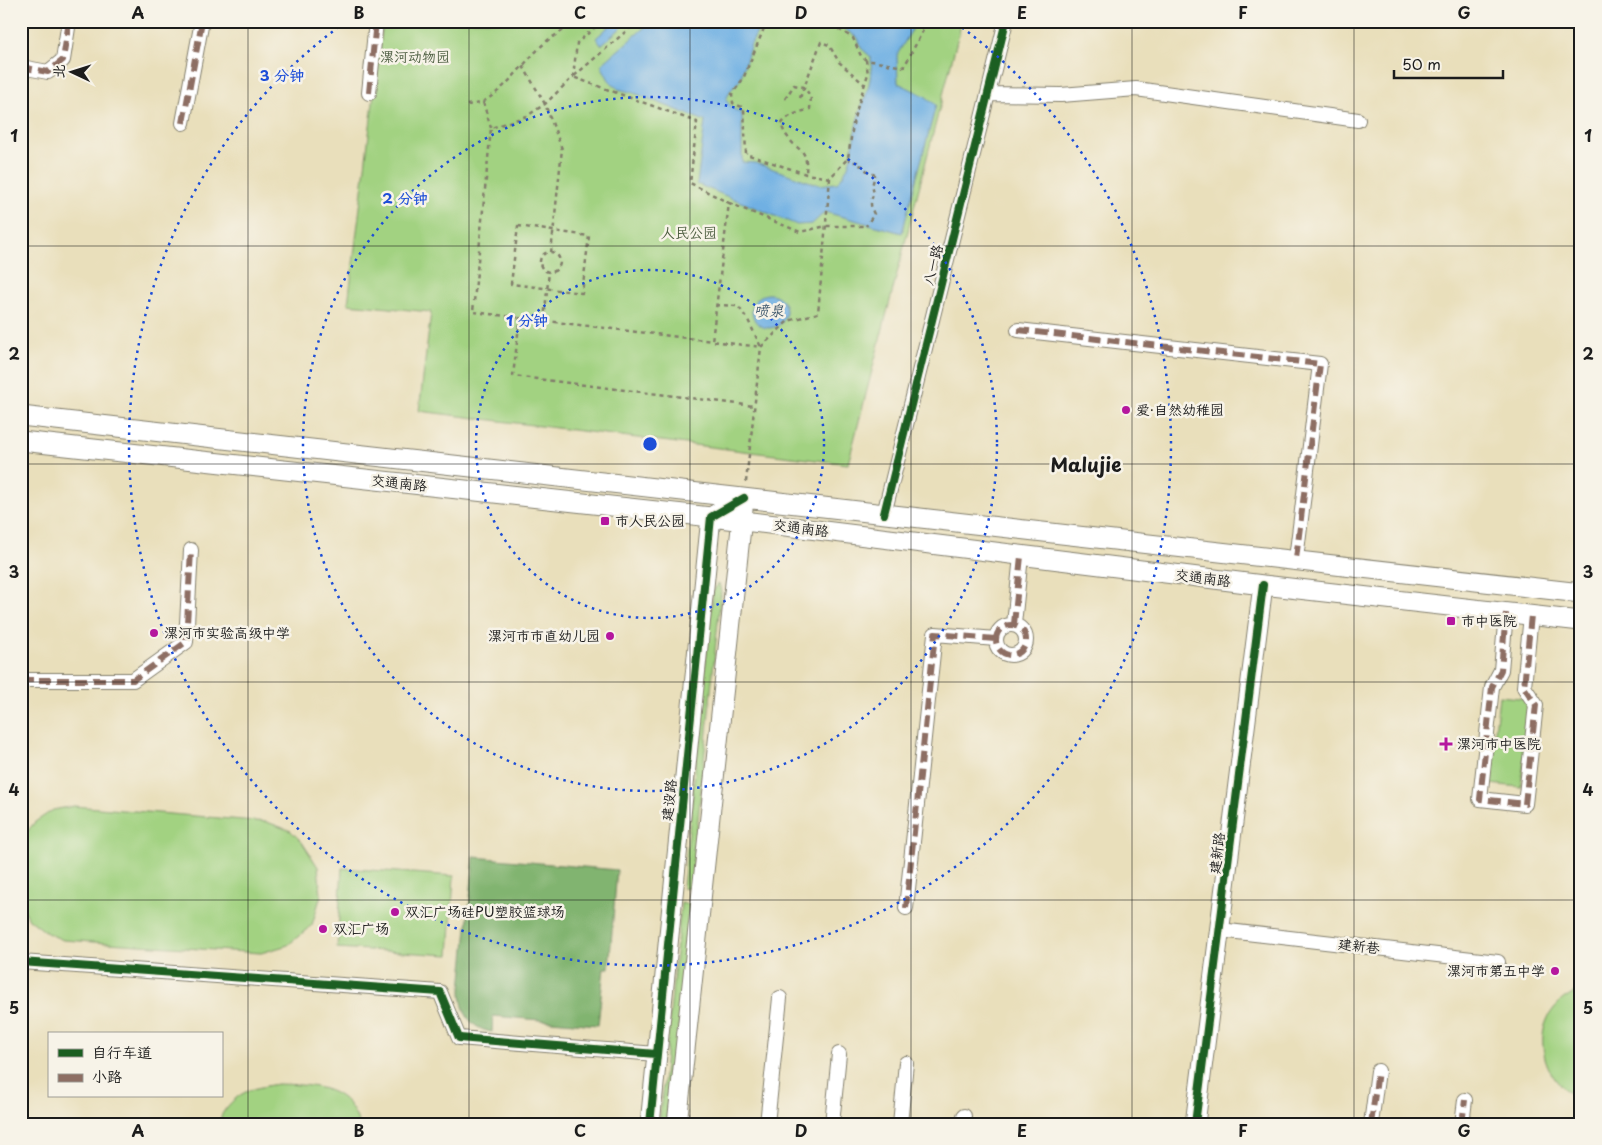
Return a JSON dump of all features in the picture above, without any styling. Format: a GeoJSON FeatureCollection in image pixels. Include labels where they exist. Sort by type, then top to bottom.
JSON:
{"type":"FeatureCollection","features":[{"type":"Feature","properties":{"kind":"main road","name":"交通南路"},"geometry":{"type":"LineString","coordinates":[[21,416],[1296,559],[1581,593]]}},
{"type":"Feature","properties":{"kind":"main road","name":"交通南路"},"geometry":{"type":"LineString","coordinates":[[21,442],[711,517],[1263,585],[1581,621]]}},
{"type":"Feature","properties":{"kind":"main road"},"geometry":{"type":"LineString","coordinates":[[711,517],[744,498]]}},
{"type":"Feature","properties":{"kind":"main road"},"geometry":{"type":"LineString","coordinates":[[677,1124],[744,498]]}},
{"type":"Feature","properties":{"kind":"main road","name":"建设路"},"geometry":{"type":"LineString","coordinates":[[650,1124],[711,517]]}},
{"type":"Feature","properties":{"kind":"main road"},"geometry":{"type":"LineString","coordinates":[[1021,556],[1024,530]]}},
{"type":"Feature","properties":{"kind":"main road","name":"建新路"},"geometry":{"type":"LineString","coordinates":[[1195,1124],[1263,585]]}},
{"type":"Feature","properties":{"kind":"main road"},"geometry":{"type":"LineString","coordinates":[[672,895],[701,898]]}},
{"type":"Feature","properties":{"kind":"street"},"geometry":{"type":"LineString","coordinates":[[21,67],[48,72],[64,60],[69,21]]}},
{"type":"Feature","properties":{"kind":"street"},"geometry":{"type":"LineString","coordinates":[[183,123],[202,21]]}},
{"type":"Feature","properties":{"kind":"street"},"geometry":{"type":"LineString","coordinates":[[368,93],[376,21]]}},
{"type":"Feature","properties":{"kind":"street","name":"八一路"},"geometry":{"type":"LineString","coordinates":[[884,514],[1006,21]]}},
{"type":"Feature","properties":{"kind":"street"},"geometry":{"type":"LineString","coordinates":[[988,94],[1061,95],[1136,89],[1358,120]]}},
{"type":"Feature","properties":{"kind":"street"},"geometry":{"type":"LineString","coordinates":[[1018,330],[1320,364],[1296,559]]}},
{"type":"Feature","properties":{"kind":"street"},"geometry":{"type":"LineString","coordinates":[[21,680],[133,680],[186,642],[191,550]]}},
{"type":"Feature","properties":{"kind":"street"},"geometry":{"type":"LineString","coordinates":[[1014,624],[1021,556]]}},
{"type":"Feature","properties":{"kind":"street"},"geometry":{"type":"LineString","coordinates":[[1506,613],[1501,670],[1492,687],[1480,799],[1525,804],[1536,705],[1524,687],[1531,615]]}},
{"type":"Feature","properties":{"kind":"street"},"geometry":{"type":"LineString","coordinates":[[1014,624],[1022,629],[1027,638],[1021,652],[1012,655],[1003,653],[999,649],[996,639],[997,634],[1004,626],[1014,624]]}},
{"type":"Feature","properties":{"kind":"street"},"geometry":{"type":"LineString","coordinates":[[906,908],[935,634],[996,639]]}},
{"type":"Feature","properties":{"kind":"street","name":"建新巷"},"geometry":{"type":"LineString","coordinates":[[1220,930],[1498,962]]}},
{"type":"Feature","properties":{"kind":"street"},"geometry":{"type":"LineString","coordinates":[[21,962],[440,992],[459,1038],[656,1054]]}},
{"type":"Feature","properties":{"kind":"street"},"geometry":{"type":"LineString","coordinates":[[767,1124],[780,998]]}},
{"type":"Feature","properties":{"kind":"street"},"geometry":{"type":"LineString","coordinates":[[832,1124],[839,1054]]}},
{"type":"Feature","properties":{"kind":"street"},"geometry":{"type":"LineString","coordinates":[[900,1124],[906,1063]]}},
{"type":"Feature","properties":{"kind":"street"},"geometry":{"type":"LineString","coordinates":[[1371,1124],[1378,1071]]}},
{"type":"Feature","properties":{"kind":"street"},"geometry":{"type":"LineString","coordinates":[[1462,1124],[1465,1100]]}},
{"type":"Feature","properties":{"kind":"path"},"geometry":{"type":"LineString","coordinates":[[467,105],[483,102],[502,88],[548,40],[569,27],[571,21]]}},
{"type":"Feature","properties":{"kind":"path"},"geometry":{"type":"LineString","coordinates":[[574,77],[577,43],[602,21]]}},
{"type":"Feature","properties":{"kind":"path"},"geometry":{"type":"LineString","coordinates":[[490,128],[527,116],[545,104],[638,21]]}},
{"type":"Feature","properties":{"kind":"path"},"geometry":{"type":"LineString","coordinates":[[767,21],[743,79],[732,94],[733,103],[744,108],[746,154],[806,174],[830,178]]}},
{"type":"Feature","properties":{"kind":"path"},"geometry":{"type":"LineString","coordinates":[[825,21],[853,38],[861,56],[867,61],[904,68],[928,21]]}},
{"type":"Feature","properties":{"kind":"path"},"geometry":{"type":"LineString","coordinates":[[800,98],[821,42],[829,46],[839,62],[865,85]]}},
{"type":"Feature","properties":{"kind":"path"},"geometry":{"type":"LineString","coordinates":[[761,347],[788,321],[818,313],[830,178],[847,158],[854,118],[868,74],[867,61]]}},
{"type":"Feature","properties":{"kind":"path"},"geometry":{"type":"LineString","coordinates":[[523,66],[545,104],[562,149],[551,253]]}},
{"type":"Feature","properties":{"kind":"path"},"geometry":{"type":"LineString","coordinates":[[574,77],[696,122],[690,183],[729,203],[800,232],[826,226],[866,226],[874,214],[870,206],[874,194],[872,186],[875,175],[867,171],[863,166],[858,165],[857,162],[852,162],[847,158]]}},
{"type":"Feature","properties":{"kind":"path"},"geometry":{"type":"LineString","coordinates":[[786,99],[794,85],[804,87],[811,97],[810,109],[785,118],[781,125],[787,137],[803,151],[807,162],[806,174]]}},
{"type":"Feature","properties":{"kind":"path"},"geometry":{"type":"LineString","coordinates":[[483,102],[490,128],[473,312],[761,347]]}},
{"type":"Feature","properties":{"kind":"path"},"geometry":{"type":"LineString","coordinates":[[712,341],[729,203]]}},
{"type":"Feature","properties":{"kind":"path"},"geometry":{"type":"LineString","coordinates":[[518,226],[589,236],[582,293],[547,289],[510,284],[518,226]]}},
{"type":"Feature","properties":{"kind":"path"},"geometry":{"type":"LineString","coordinates":[[551,253],[556,254],[560,264],[558,268],[549,272],[544,270],[540,261],[542,257],[551,253]]}},
{"type":"Feature","properties":{"kind":"path"},"geometry":{"type":"LineString","coordinates":[[544,320],[549,272]]}},
{"type":"Feature","properties":{"kind":"path"},"geometry":{"type":"LineString","coordinates":[[716,305],[738,306],[748,320],[761,347],[744,498]]}},
{"type":"Feature","properties":{"kind":"path"},"geometry":{"type":"LineString","coordinates":[[520,317],[513,376],[754,406]]}},
{"type":"Feature","properties":{"kind":"green space","name":"人民公园"},"geometry":{"type":"Polygon","coordinates":[[[383,21],[962,21],[848,464],[419,411],[431,312],[348,304],[383,21]]]}},
{"type":"Feature","properties":{"kind":"green space"},"geometry":{"type":"Polygon","coordinates":[[[719,583],[721,592],[691,889],[683,888],[713,591],[719,583]]]}},
{"type":"Feature","properties":{"kind":"green space"},"geometry":{"type":"Polygon","coordinates":[[[1499,696],[1530,699],[1521,787],[1489,784],[1499,696]]]}},
{"type":"Feature","properties":{"kind":"green space"},"geometry":{"type":"Polygon","coordinates":[[[74,806],[267,822],[291,831],[302,842],[318,867],[321,895],[312,925],[288,945],[261,953],[63,940],[47,933],[29,919],[21,904],[21,839],[35,822],[53,810],[74,806]]]}},
{"type":"Feature","properties":{"kind":"green space"},"geometry":{"type":"Polygon","coordinates":[[[474,857],[617,870],[609,968],[604,968],[598,1025],[493,1016],[492,1032],[477,1027],[468,1017],[462,1004],[461,989],[474,857]]]}},
{"type":"Feature","properties":{"kind":"green space","name":"双汇广场硅PU塑胶篮球场"},"geometry":{"type":"Polygon","coordinates":[[[342,868],[454,876],[449,955],[337,948],[342,868]]]}},
{"type":"Feature","properties":{"kind":"green space"},"geometry":{"type":"Polygon","coordinates":[[[681,903],[691,904],[669,1124],[659,1124],[681,903]]]}},
{"type":"Feature","properties":{"kind":"green space"},"geometry":{"type":"Polygon","coordinates":[[[1581,989],[1581,1097],[1567,1091],[1556,1080],[1546,1062],[1543,1041],[1546,1021],[1551,1012],[1563,999],[1581,989]]]}},
{"type":"Feature","properties":{"kind":"green space"},"geometry":{"type":"Polygon","coordinates":[[[277,1084],[315,1087],[333,1092],[348,1103],[360,1124],[220,1124],[223,1112],[239,1096],[256,1088],[277,1084]]]}},
{"type":"Feature","properties":{"kind":"water"},"geometry":{"type":"Polygon","coordinates":[[[615,21],[629,21],[601,45],[596,38],[615,21]]]}},
{"type":"Feature","properties":{"kind":"water"},"geometry":{"type":"Polygon","coordinates":[[[652,21],[763,21],[751,44],[740,80],[730,91],[726,100],[732,108],[742,114],[742,162],[756,163],[819,185],[837,183],[847,168],[858,118],[871,74],[871,57],[861,48],[858,38],[832,21],[917,21],[897,55],[898,83],[925,96],[936,105],[902,233],[825,212],[812,224],[797,225],[697,184],[705,121],[634,93],[618,89],[609,80],[601,65],[652,21]]]}},
{"type":"Feature","properties":{"kind":"water","name":"喷泉"},"geometry":{"type":"Polygon","coordinates":[[[769,294],[781,299],[786,311],[781,323],[769,328],[757,323],[752,311],[757,299],[769,294]]]}},
{"type":"Feature","properties":{"kind":"marked path"},"geometry":{"type":"LineString","coordinates":[[21,67],[48,72],[63,60],[69,21]]}},
{"type":"Feature","properties":{"kind":"marked path"},"geometry":{"type":"LineString","coordinates":[[183,123],[202,21]]}},
{"type":"Feature","properties":{"kind":"marked path"},"geometry":{"type":"LineString","coordinates":[[369,93],[376,21]]}},
{"type":"Feature","properties":{"kind":"marked path"},"geometry":{"type":"LineString","coordinates":[[1018,330],[1320,364],[1296,559]]}},
{"type":"Feature","properties":{"kind":"marked path"},"geometry":{"type":"LineString","coordinates":[[21,680],[133,680],[186,642],[191,550]]}},
{"type":"Feature","properties":{"kind":"marked path"},"geometry":{"type":"LineString","coordinates":[[1014,624],[1021,556]]}},
{"type":"Feature","properties":{"kind":"marked path"},"geometry":{"type":"LineString","coordinates":[[1506,613],[1501,670],[1492,687],[1480,799],[1525,804],[1536,705],[1524,687],[1531,615]]}},
{"type":"Feature","properties":{"kind":"marked path"},"geometry":{"type":"LineString","coordinates":[[1011,625],[1022,629],[1026,640],[1022,651],[1011,655],[1000,651],[996,640],[1000,629],[1011,625]]}},
{"type":"Feature","properties":{"kind":"marked path"},"geometry":{"type":"LineString","coordinates":[[906,908],[935,634],[996,639]]}},
{"type":"Feature","properties":{"kind":"marked path"},"geometry":{"type":"LineString","coordinates":[[1371,1124],[1378,1071]]}},
{"type":"Feature","properties":{"kind":"marked path"},"geometry":{"type":"LineString","coordinates":[[1462,1124],[1465,1100]]}},
{"type":"Feature","properties":{"kind":"cycle path"},"geometry":{"type":"LineString","coordinates":[[884,514],[1006,21]]}},
{"type":"Feature","properties":{"kind":"cycle path"},"geometry":{"type":"LineString","coordinates":[[650,1124],[711,517],[744,498]]}},
{"type":"Feature","properties":{"kind":"cycle path"},"geometry":{"type":"LineString","coordinates":[[1195,1124],[1263,585]]}},
{"type":"Feature","properties":{"kind":"cycle path"},"geometry":{"type":"LineString","coordinates":[[21,962],[440,992],[459,1038],[656,1054]]}},
{"type":"Feature","properties":{"kind":"place","name":"爱·自然幼稚园"},"geometry":{"type":"Point","coordinates":[1126,410]}},
{"type":"Feature","properties":{"kind":"place","name":"市人民公园"},"geometry":{"type":"Point","coordinates":[605,521]}},
{"type":"Feature","properties":{"kind":"place","name":"市中医院"},"geometry":{"type":"Point","coordinates":[1451,621]}},
{"type":"Feature","properties":{"kind":"place","name":"漯河市实验高级中学"},"geometry":{"type":"Point","coordinates":[154,633]}},
{"type":"Feature","properties":{"kind":"place","name":"漯河市市直幼儿园"},"geometry":{"type":"Point","coordinates":[610,636]}},
{"type":"Feature","properties":{"kind":"place","name":"漯河市中医院"},"geometry":{"type":"Point","coordinates":[1446,744]}},
{"type":"Feature","properties":{"kind":"place","name":"双汇广场硅PU塑胶篮球场"},"geometry":{"type":"Point","coordinates":[395,912]}},
{"type":"Feature","properties":{"kind":"place","name":"双汇广场"},"geometry":{"type":"Point","coordinates":[323,929]}},
{"type":"Feature","properties":{"kind":"place","name":"漯河市第五中学"},"geometry":{"type":"Point","coordinates":[1555,971]}},
{"type":"Feature","properties":{"kind":"district","name":"Malujie"},"geometry":{"type":"Point","coordinates":[1086,465]}},
{"type":"Feature","properties":{"kind":"park label","name":"漯河动物园"},"geometry":{"type":"Point","coordinates":[415,57]}}]}
